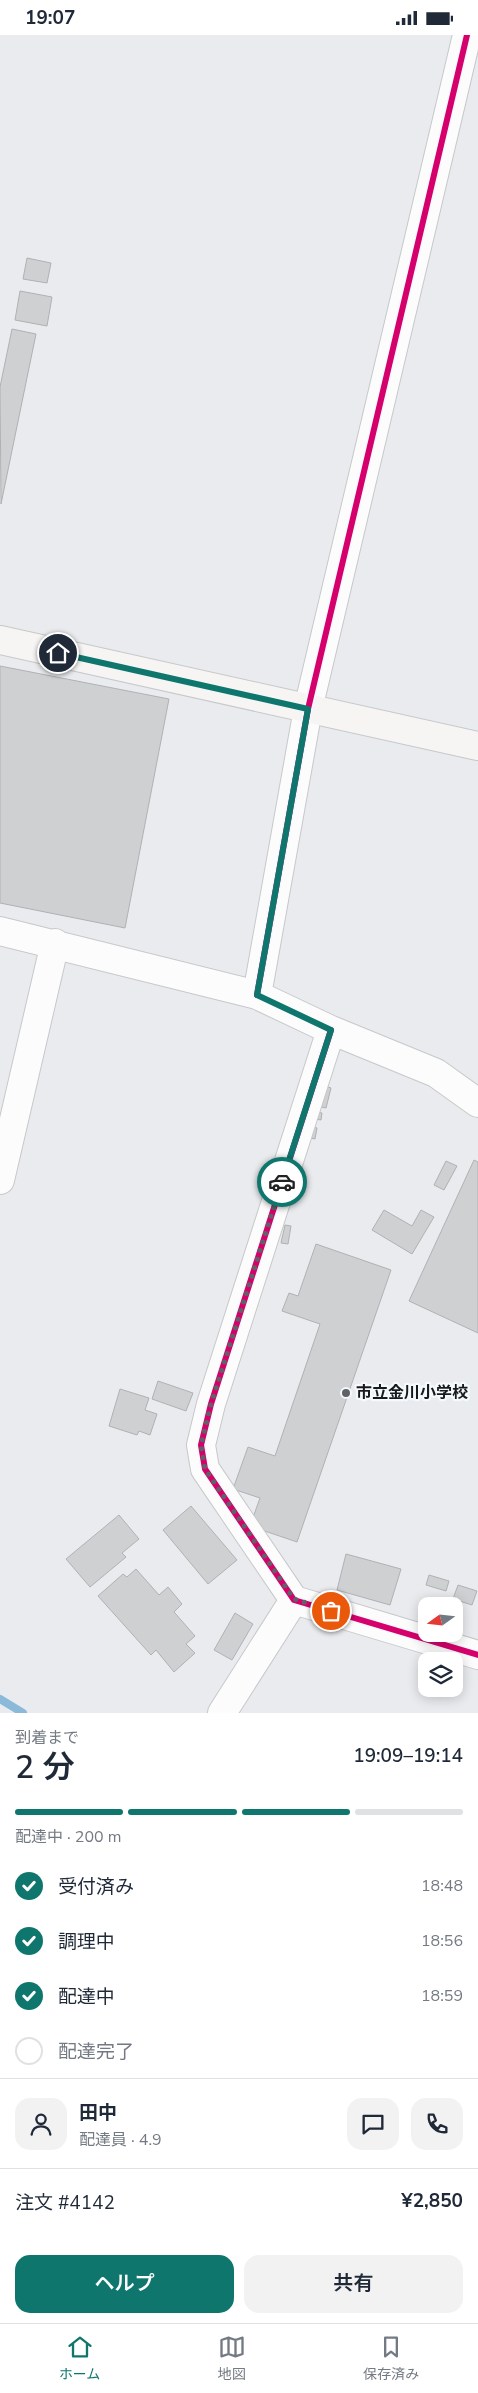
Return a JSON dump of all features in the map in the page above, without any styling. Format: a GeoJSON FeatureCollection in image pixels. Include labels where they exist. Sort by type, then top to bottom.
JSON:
{"type":"FeatureCollection","features":[{"type":"Feature","properties":{"kind":"street"},"geometry":{"type":"LineString","coordinates":[[257,995],[308,709],[467,35]]}},
{"type":"Feature","properties":{"kind":"street"},"geometry":{"type":"LineString","coordinates":[[0,640],[478,746]]}},
{"type":"Feature","properties":{"kind":"street"},"geometry":{"type":"LineString","coordinates":[[0,931],[55,943],[257,995],[331,1030],[436,1073],[478,1103]]}},
{"type":"Feature","properties":{"kind":"street"},"geometry":{"type":"LineString","coordinates":[[0,1180],[55,943]]}},
{"type":"Feature","properties":{"kind":"street"},"geometry":{"type":"LineString","coordinates":[[331,1030],[211,1404],[201,1445],[205,1469],[294,1599],[478,1655]]}},
{"type":"Feature","properties":{"kind":"street"},"geometry":{"type":"LineString","coordinates":[[222,1713],[294,1599]]}},
{"type":"Feature","properties":{"kind":"building"},"geometry":{"type":"Polygon","coordinates":[[[27,258],[51,263],[47,283],[23,279],[27,258]]]}},
{"type":"Feature","properties":{"kind":"building"},"geometry":{"type":"Polygon","coordinates":[[[20,291],[52,297],[47,326],[15,320],[20,291]]]}},
{"type":"Feature","properties":{"kind":"building"},"geometry":{"type":"Polygon","coordinates":[[[12,329],[36,334],[1,504],[0,387],[12,329]]]}},
{"type":"Feature","properties":{"kind":"building"},"geometry":{"type":"Polygon","coordinates":[[[0,666],[169,699],[125,928],[0,903],[0,666]]]}},
{"type":"Feature","properties":{"kind":"building"},"geometry":{"type":"Polygon","coordinates":[[[322,1085],[331,1088],[326,1108],[317,1106],[322,1085]]]}},
{"type":"Feature","properties":{"kind":"building"},"geometry":{"type":"Polygon","coordinates":[[[316,1112],[322,1113],[321,1120],[315,1119],[316,1112]]]}},
{"type":"Feature","properties":{"kind":"building"},"geometry":{"type":"Polygon","coordinates":[[[309,1126],[317,1128],[315,1139],[306,1137],[309,1126]]]}},
{"type":"Feature","properties":{"kind":"building"},"geometry":{"type":"Polygon","coordinates":[[[474,1160],[478,1162],[478,1333],[409,1301],[474,1160]]]}},
{"type":"Feature","properties":{"kind":"building"},"geometry":{"type":"Polygon","coordinates":[[[446,1161],[457,1166],[444,1190],[434,1185],[446,1161]]]}},
{"type":"Feature","properties":{"kind":"building"},"geometry":{"type":"Polygon","coordinates":[[[384,1210],[412,1226],[421,1210],[434,1217],[412,1254],[372,1230],[384,1210]]]}},
{"type":"Feature","properties":{"kind":"building"},"geometry":{"type":"Polygon","coordinates":[[[285,1225],[291,1226],[288,1244],[281,1243],[285,1225]]]}},
{"type":"Feature","properties":{"kind":"building"},"geometry":{"type":"Polygon","coordinates":[[[316,1244],[391,1270],[297,1542],[250,1526],[260,1498],[233,1489],[248,1447],[275,1456],[320,1324],[282,1311],[289,1293],[298,1296],[316,1244]]]}},
{"type":"Feature","properties":{"kind":"building"},"geometry":{"type":"Polygon","coordinates":[[[158,1381],[193,1393],[186,1411],[152,1399],[158,1381]]]}},
{"type":"Feature","properties":{"kind":"building"},"geometry":{"type":"Polygon","coordinates":[[[120,1389],[149,1398],[145,1410],[157,1414],[150,1435],[139,1431],[137,1435],[109,1426],[120,1389]]]}},
{"type":"Feature","properties":{"kind":"building"},"geometry":{"type":"Polygon","coordinates":[[[191,1506],[237,1560],[208,1584],[163,1530],[191,1506]]]}},
{"type":"Feature","properties":{"kind":"building"},"geometry":{"type":"Polygon","coordinates":[[[119,1515],[139,1539],[122,1553],[126,1557],[90,1587],[66,1559],[119,1515]]]}},
{"type":"Feature","properties":{"kind":"building"},"geometry":{"type":"Polygon","coordinates":[[[346,1554],[401,1569],[390,1605],[337,1590],[346,1554]]]}},
{"type":"Feature","properties":{"kind":"building"},"geometry":{"type":"Polygon","coordinates":[[[136,1569],[159,1595],[168,1587],[182,1604],[174,1612],[195,1636],[186,1644],[195,1653],[174,1672],[156,1650],[151,1655],[98,1596],[123,1574],[127,1577],[136,1569]]]}},
{"type":"Feature","properties":{"kind":"building"},"geometry":{"type":"Polygon","coordinates":[[[429,1575],[449,1581],[446,1591],[426,1585],[429,1575]]]}},
{"type":"Feature","properties":{"kind":"building"},"geometry":{"type":"Polygon","coordinates":[[[458,1585],[477,1591],[472,1605],[463,1602],[463,1597],[454,1597],[458,1585]]]}},
{"type":"Feature","properties":{"kind":"building"},"geometry":{"type":"Polygon","coordinates":[[[235,1613],[253,1624],[232,1660],[214,1650],[235,1613]]]}},
{"type":"Feature","properties":{"kind":"waterway"},"geometry":{"type":"LineString","coordinates":[[0,1699],[23,1713]]}},
{"type":"Feature","properties":{"kind":"cycle path"},"geometry":{"type":"LineString","coordinates":[[257,995],[308,709],[467,35]]}},
{"type":"Feature","properties":{"kind":"cycle path"},"geometry":{"type":"LineString","coordinates":[[331,1030],[211,1404],[201,1445],[205,1469],[294,1600],[478,1655]]}},
{"type":"Feature","properties":{"kind":"way so far"},"geometry":{"type":"LineString","coordinates":[[282,1182],[211,1404],[201,1445],[205,1469],[294,1599],[331,1611]]}},
{"type":"Feature","properties":{"kind":"place","name":"市立金川小学校"},"geometry":{"type":"Point","coordinates":[346,1393]}},
{"type":"Feature","properties":{"kind":"route"},"geometry":{"type":"LineString","coordinates":[[58,653],[308,709],[257,995],[331,1030],[282,1182]]}}]}
